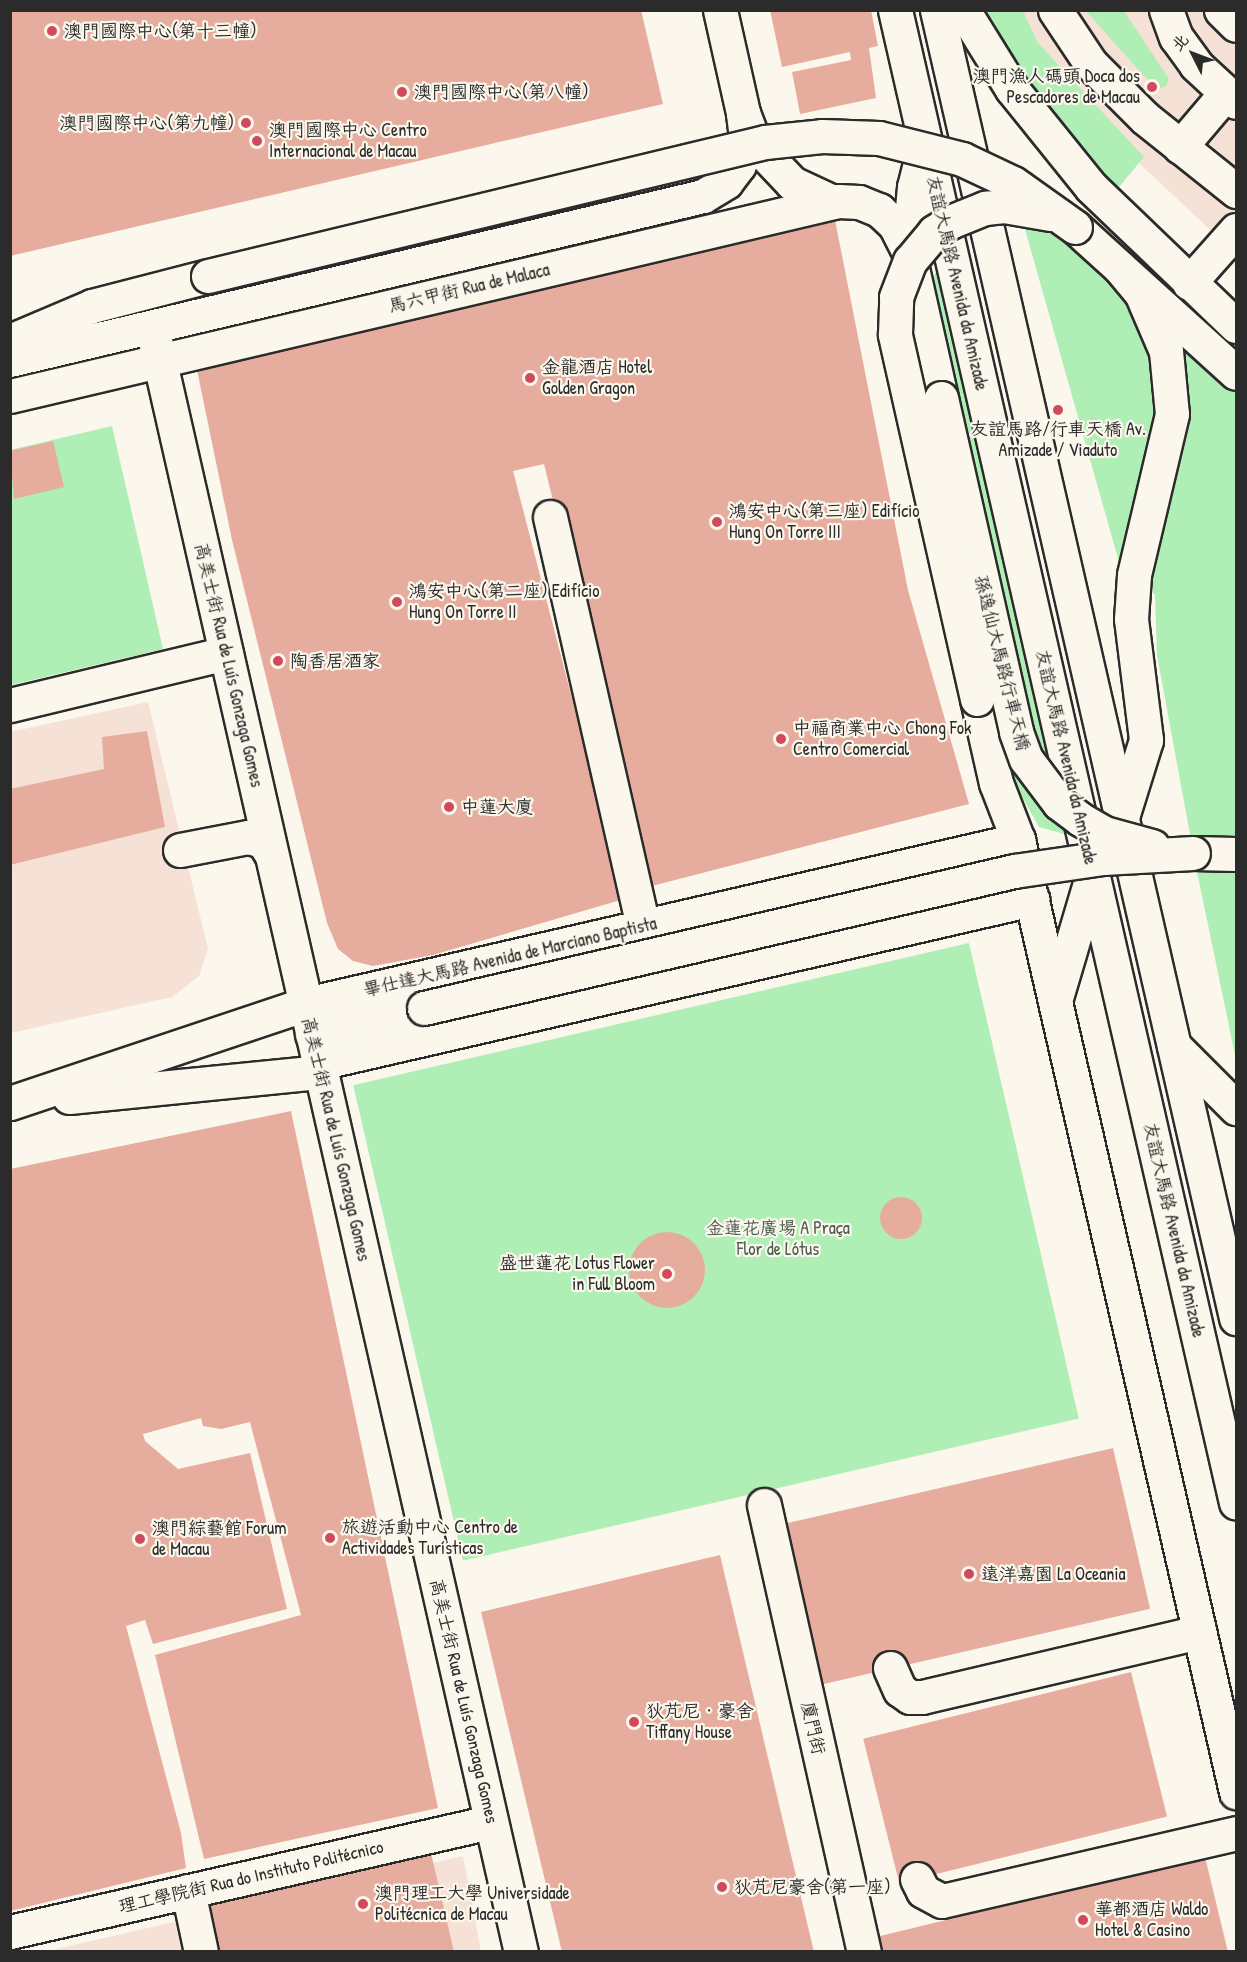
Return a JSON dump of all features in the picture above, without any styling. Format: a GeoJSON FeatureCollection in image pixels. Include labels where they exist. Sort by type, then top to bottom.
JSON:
{"type":"FeatureCollection","features":[{"type":"Feature","properties":{"kind":"street"},"geometry":{"type":"LineString","coordinates":[[720,10],[743,112],[755,144],[775,170],[801,189],[833,202]]}},
{"type":"Feature","properties":{"kind":"street","name":"友誼大馬路 Avenida da Amizade"},"geometry":{"type":"LineString","coordinates":[[895,10],[1236,1503]]}},
{"type":"Feature","properties":{"kind":"street"},"geometry":{"type":"LineString","coordinates":[[937,10],[1236,1318]]}},
{"type":"Feature","properties":{"kind":"street"},"geometry":{"type":"LineString","coordinates":[[963,10],[1012,89],[1063,155],[1120,218],[1236,326]]}},
{"type":"Feature","properties":{"kind":"street"},"geometry":{"type":"LineString","coordinates":[[1055,10],[1091,64],[1180,147],[1236,192]]}},
{"type":"Feature","properties":{"kind":"street"},"geometry":{"type":"LineString","coordinates":[[1166,10],[1176,37],[1196,65],[1231,98],[1180,147]]}},
{"type":"Feature","properties":{"kind":"street"},"geometry":{"type":"LineString","coordinates":[[1221,10],[1236,25]]}},
{"type":"Feature","properties":{"kind":"street","name":"馬六甲街 Rua de Malaca"},"geometry":{"type":"LineString","coordinates":[[10,360],[703,196],[722,186],[739,165],[746,138],[743,112]]}},
{"type":"Feature","properties":{"kind":"street"},"geometry":{"type":"LineString","coordinates":[[10,341],[92,306],[208,276],[765,142],[822,136],[879,138],[962,159],[1013,183],[1075,227],[1236,373]]}},
{"type":"Feature","properties":{"kind":"street"},"geometry":{"type":"LineString","coordinates":[[908,250],[914,187],[925,143]]}},
{"type":"Feature","properties":{"kind":"street","name":"馬六甲街 Rua de Malaca"},"geometry":{"type":"LineString","coordinates":[[10,396],[833,202],[859,202],[879,210],[896,225],[908,250]]}},
{"type":"Feature","properties":{"kind":"street"},"geometry":{"type":"LineString","coordinates":[[1075,227],[1023,206],[985,208],[967,213],[934,232],[921,246],[901,279],[896,297],[895,334],[996,783],[1018,840],[1032,899],[1236,1792]]}},
{"type":"Feature","properties":{"kind":"street"},"geometry":{"type":"LineString","coordinates":[[1189,283],[1236,230]]}},
{"type":"Feature","properties":{"kind":"street","name":"孫逸仙大馬路行車天橋"},"geometry":{"type":"LineString","coordinates":[[908,250],[1016,732],[1026,759],[1059,803],[1080,819],[1129,842],[1193,853],[1236,854]]}},
{"type":"Feature","properties":{"kind":"street"},"geometry":{"type":"LineString","coordinates":[[1120,268],[1141,293],[1156,321],[1172,382],[1167,447],[1134,575],[1131,619],[1146,740],[1122,817]]}},
{"type":"Feature","properties":{"kind":"street","name":"高美士街 Rua de Luís Gonzaga Gomes"},"geometry":{"type":"LineString","coordinates":[[152,327],[521,1952]]}},
{"type":"Feature","properties":{"kind":"street"},"geometry":{"type":"LineString","coordinates":[[550,517],[643,926]]}},
{"type":"Feature","properties":{"kind":"street"},"geometry":{"type":"LineString","coordinates":[[10,705],[226,653]]}},
{"type":"Feature","properties":{"kind":"street"},"geometry":{"type":"LineString","coordinates":[[237,837],[256,823],[261,807]]}},
{"type":"Feature","properties":{"kind":"street"},"geometry":{"type":"LineString","coordinates":[[180,850],[237,837],[263,841],[271,854]]}},
{"type":"Feature","properties":{"kind":"street","name":"畢仕達大馬路 Avenida de Marciano Baptista"},"geometry":{"type":"LineString","coordinates":[[314,1043],[643,926],[1018,840]]}},
{"type":"Feature","properties":{"kind":"street"},"geometry":{"type":"LineString","coordinates":[[10,1103],[314,1043],[424,1008],[1014,871],[1103,858],[1193,853]]}},
{"type":"Feature","properties":{"kind":"street"},"geometry":{"type":"LineString","coordinates":[[949,856],[963,870],[970,889],[963,915]]}},
{"type":"Feature","properties":{"kind":"street"},"geometry":{"type":"LineString","coordinates":[[1055,1001],[1093,874]]}},
{"type":"Feature","properties":{"kind":"street","name":"畢仕達大馬路 Avenida de Marciano Baptista"},"geometry":{"type":"LineString","coordinates":[[10,1103],[963,915],[1032,899]]}},
{"type":"Feature","properties":{"kind":"street"},"geometry":{"type":"LineString","coordinates":[[1174,1046],[1236,1108]]}},
{"type":"Feature","properties":{"kind":"street","name":"廈門街"},"geometry":{"type":"LineString","coordinates":[[764,1505],[864,1952]]}},
{"type":"Feature","properties":{"kind":"street"},"geometry":{"type":"LineString","coordinates":[[890,1668],[900,1690],[910,1696],[922,1697],[1200,1632]]}},
{"type":"Feature","properties":{"kind":"street","name":"理工學院街 Rua do Instituto Politécnico"},"geometry":{"type":"LineString","coordinates":[[10,1932],[491,1822]]}},
{"type":"Feature","properties":{"kind":"street"},"geometry":{"type":"LineString","coordinates":[[917,1879],[923,1891],[942,1901],[1236,1833]]}},
{"type":"Feature","properties":{"kind":"street"},"geometry":{"type":"LineString","coordinates":[[1069,1890],[1077,1873],[1091,1867]]}},
{"type":"Feature","properties":{"kind":"street"},"geometry":{"type":"LineString","coordinates":[[188,1891],[201,1952]]}},
{"type":"Feature","properties":{"kind":"shaded area","name":"澳門漁人碼頭 Doca dos Pescadores de Macau"},"geometry":{"type":"Polygon","coordinates":[[[1013,11],[1236,11],[1236,254],[1109,135],[1013,11]]]}},
{"type":"Feature","properties":{"kind":"shaded area"},"geometry":{"type":"Polygon","coordinates":[[[148,702],[208,949],[199,976],[172,997],[11,1033],[10,732],[148,702]]]}},
{"type":"Feature","properties":{"kind":"shaded area","name":"澳門理工大學 Universidade Politécnica de Macau"},"geometry":{"type":"Polygon","coordinates":[[[463,1856],[481,1951],[43,1952],[463,1856]]]}},
{"type":"Feature","properties":{"kind":"green space"},"geometry":{"type":"Polygon","coordinates":[[[979,11],[1023,11],[1038,43],[1144,157],[1114,193],[1020,74],[979,11]]]}},
{"type":"Feature","properties":{"kind":"green space"},"geometry":{"type":"Polygon","coordinates":[[[1086,11],[1124,11],[1169,79],[1166,86],[1158,89],[1144,76],[1086,11]]]}},
{"type":"Feature","properties":{"kind":"green space"},"geometry":{"type":"Polygon","coordinates":[[[1031,171],[1236,377],[1236,1060],[1196,867],[1157,655],[1155,595],[1119,562],[1017,201],[1031,171]]]}},
{"type":"Feature","properties":{"kind":"green space"},"geometry":{"type":"Polygon","coordinates":[[[942,262],[1075,837],[1039,827],[1009,774],[910,314],[942,262]]]}},
{"type":"Feature","properties":{"kind":"green space"},"geometry":{"type":"Polygon","coordinates":[[[112,426],[163,649],[11,685],[10,450],[112,426]]]}},
{"type":"Feature","properties":{"kind":"green space","name":"金蓮花廣場 A Praça Flor de Lótus"},"geometry":{"type":"Polygon","coordinates":[[[969,943],[1079,1418],[463,1561],[353,1085],[969,943]]]}},
{"type":"Feature","properties":{"kind":"building","name":"澳門國際中心 Centro Internacional de Macau"},"geometry":{"type":"Polygon","coordinates":[[[10,10],[641,10],[663,104],[10,256],[10,10]]]}},
{"type":"Feature","properties":{"kind":"building"},"geometry":{"type":"Polygon","coordinates":[[[770,10],[871,10],[878,46],[869,48],[876,98],[800,114],[792,72],[851,60],[850,52],[782,67],[770,10]]]}},
{"type":"Feature","properties":{"kind":"building"},"geometry":{"type":"Polygon","coordinates":[[[835,220],[908,590],[969,804],[648,887],[544,464],[513,471],[624,899],[433,955],[373,966],[353,961],[338,949],[327,923],[232,540],[196,365],[206,356],[835,220]]]}},
{"type":"Feature","properties":{"kind":"building"},"geometry":{"type":"Polygon","coordinates":[[[53,441],[64,487],[14,499],[10,451],[53,441]]]}},
{"type":"Feature","properties":{"kind":"building"},"geometry":{"type":"Polygon","coordinates":[[[147,731],[165,827],[10,865],[10,789],[104,769],[102,737],[147,731]]]}},
{"type":"Feature","properties":{"kind":"building"},"geometry":{"type":"Polygon","coordinates":[[[291,1111],[438,1808],[204,1859],[155,1655],[301,1615],[250,1422],[221,1429],[203,1426],[201,1418],[143,1434],[145,1441],[178,1469],[250,1453],[287,1609],[153,1644],[145,1620],[126,1626],[181,1833],[186,1868],[10,1911],[10,1169],[291,1111]]]}},
{"type":"Feature","properties":{"kind":"building"},"geometry":{"type":"Polygon","coordinates":[[[901,1197],[909,1198],[916,1203],[921,1210],[921,1226],[916,1233],[909,1238],[901,1239],[893,1238],[886,1233],[881,1226],[880,1218],[881,1210],[886,1203],[893,1198],[901,1197]]]}},
{"type":"Feature","properties":{"kind":"building","name":"盛世蓮花 Lotus Flower in Full Bloom"},"geometry":{"type":"Polygon","coordinates":[[[667,1232],[681,1235],[694,1243],[702,1256],[705,1270],[702,1284],[694,1297],[681,1305],[667,1308],[653,1305],[640,1297],[632,1284],[629,1270],[632,1256],[640,1243],[653,1235],[667,1232]]]}},
{"type":"Feature","properties":{"kind":"building","name":"遠洋嘉園 La Oceania"},"geometry":{"type":"Polygon","coordinates":[[[1113,1448],[1150,1609],[822,1685],[785,1524],[1113,1448]]]}},
{"type":"Feature","properties":{"kind":"building","name":"狄芃尼．豪舍 Tiffany House"},"geometry":{"type":"Polygon","coordinates":[[[720,1555],[814,1952],[562,1952],[481,1612],[720,1555]]]}},
{"type":"Feature","properties":{"kind":"building"},"geometry":{"type":"Polygon","coordinates":[[[1131,1672],[1167,1817],[899,1883],[863,1739],[1131,1672]]]}},
{"type":"Feature","properties":{"kind":"building","name":"澳門理工大學 Universidade Politécnica de Macau"},"geometry":{"type":"Polygon","coordinates":[[[431,1853],[454,1952],[216,1952],[207,1905],[431,1853]]]}},
{"type":"Feature","properties":{"kind":"building","name":"華都酒店 Waldo Hotel & Casino"},"geometry":{"type":"Polygon","coordinates":[[[1205,1857],[1228,1952],[880,1952],[876,1937],[1205,1857]]]}},
{"type":"Feature","properties":{"kind":"place","name":"澳門國際中心(第十三幢)"},"geometry":{"type":"Point","coordinates":[52,31]}},
{"type":"Feature","properties":{"kind":"place","name":"澳門漁人碼頭 Doca dos Pescadores de Macau"},"geometry":{"type":"Point","coordinates":[1152,87]}},
{"type":"Feature","properties":{"kind":"place","name":"澳門國際中心(第八幢)"},"geometry":{"type":"Point","coordinates":[402,92]}},
{"type":"Feature","properties":{"kind":"place","name":"澳門國際中心(第九幢)"},"geometry":{"type":"Point","coordinates":[246,123]}},
{"type":"Feature","properties":{"kind":"place","name":"澳門國際中心 Centro Internacional de Macau"},"geometry":{"type":"Point","coordinates":[257,141]}},
{"type":"Feature","properties":{"kind":"place","name":"金龍酒店 Hotel Golden Gragon"},"geometry":{"type":"Point","coordinates":[530,378]}},
{"type":"Feature","properties":{"kind":"place","name":"友誼馬路/行車天橋 Av. Amizade / Viaduto"},"geometry":{"type":"Point","coordinates":[1058,410]}},
{"type":"Feature","properties":{"kind":"place","name":"鴻安中心(第三座) Edifício Hung On Torre III"},"geometry":{"type":"Point","coordinates":[717,522]}},
{"type":"Feature","properties":{"kind":"place","name":"鴻安中心(第二座) Edifício Hung On Torre II"},"geometry":{"type":"Point","coordinates":[397,602]}},
{"type":"Feature","properties":{"kind":"place","name":"陶香居酒家"},"geometry":{"type":"Point","coordinates":[278,661]}},
{"type":"Feature","properties":{"kind":"place","name":"中福商業中心 Chong Fok Centro Comercial"},"geometry":{"type":"Point","coordinates":[781,739]}},
{"type":"Feature","properties":{"kind":"place","name":"中蓮大廈"},"geometry":{"type":"Point","coordinates":[449,807]}},
{"type":"Feature","properties":{"kind":"place","name":"盛世蓮花 Lotus Flower in Full Bloom"},"geometry":{"type":"Point","coordinates":[667,1274]}},
{"type":"Feature","properties":{"kind":"place","name":"旅遊活動中心 Centro de Actividades Turísticas"},"geometry":{"type":"Point","coordinates":[330,1538]}},
{"type":"Feature","properties":{"kind":"place","name":"澳門綜藝館 Forum de Macau"},"geometry":{"type":"Point","coordinates":[140,1539]}},
{"type":"Feature","properties":{"kind":"place","name":"遠洋嘉園 La Oceania"},"geometry":{"type":"Point","coordinates":[969,1574]}},
{"type":"Feature","properties":{"kind":"place","name":"狄芃尼．豪舍 Tiffany House"},"geometry":{"type":"Point","coordinates":[634,1722]}},
{"type":"Feature","properties":{"kind":"place","name":"狄芃尼豪舍(第一座)"},"geometry":{"type":"Point","coordinates":[722,1887]}},
{"type":"Feature","properties":{"kind":"place","name":"澳門理工大學 Universidade Politécnica de Macau"},"geometry":{"type":"Point","coordinates":[363,1904]}},
{"type":"Feature","properties":{"kind":"place","name":"華都酒店 Waldo Hotel & Casino"},"geometry":{"type":"Point","coordinates":[1083,1920]}}]}
